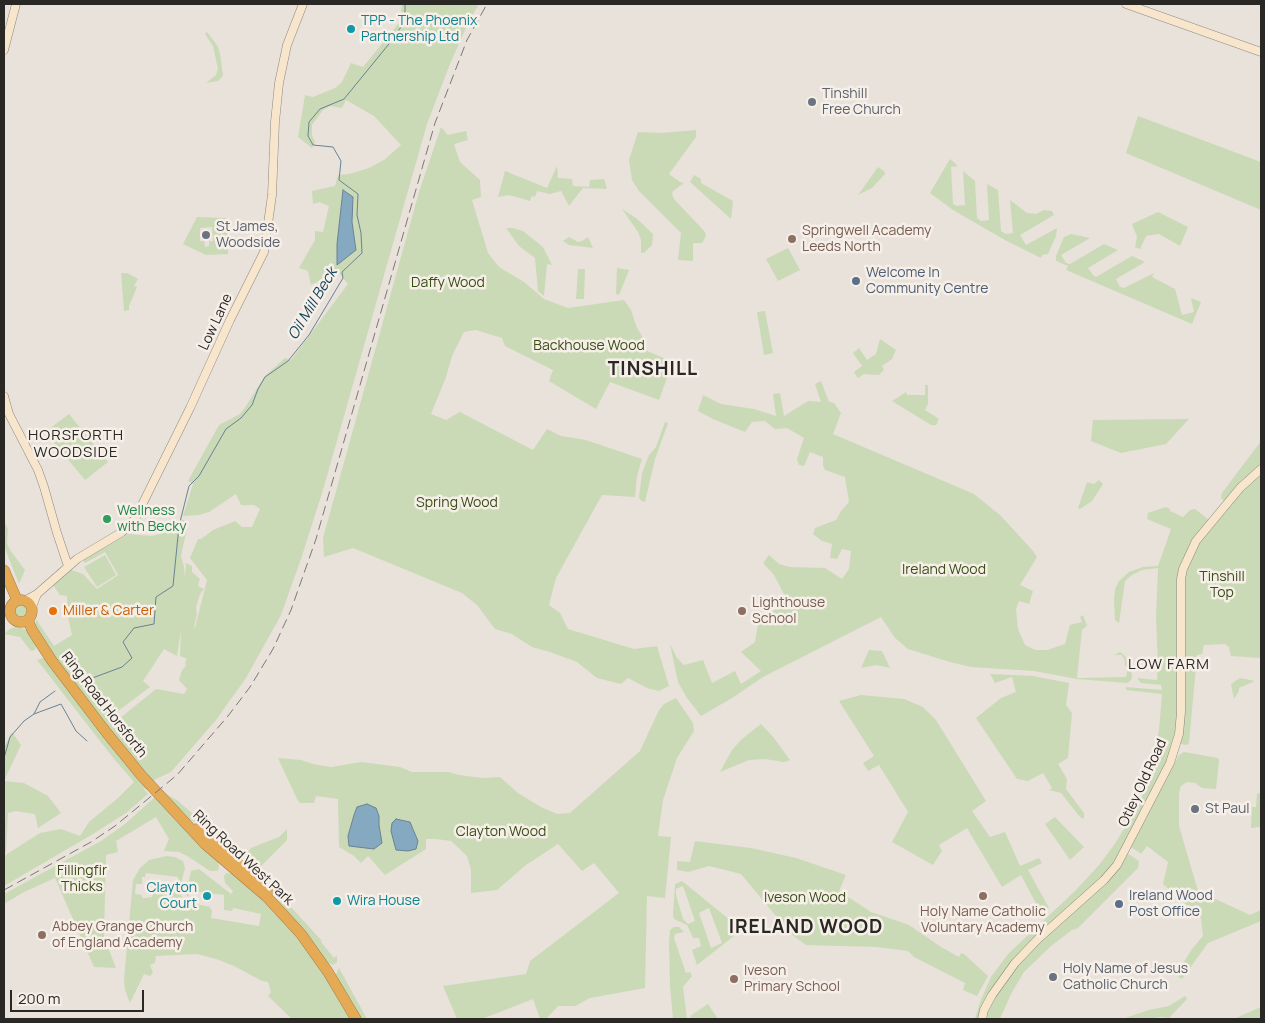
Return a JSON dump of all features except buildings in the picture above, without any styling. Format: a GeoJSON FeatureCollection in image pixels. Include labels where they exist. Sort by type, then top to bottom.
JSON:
{"type":"FeatureCollection","features":[{"type":"Feature","properties":{"kind":"highway"},"geometry":{"type":"LineString","coordinates":[[4,570],[11,588],[31,616],[27,624]]}},
{"type":"Feature","properties":{"kind":"highway","name":"Ring Road Horsforth"},"geometry":{"type":"LineString","coordinates":[[21,603],[9,611],[12,618],[27,624],[52,661],[106,732],[159,795]]}},
{"type":"Feature","properties":{"kind":"highway","name":"Ring Road West Park"},"geometry":{"type":"LineString","coordinates":[[159,795],[205,844],[230,861],[271,894],[287,918],[318,957],[356,1019]]}},
{"type":"Feature","properties":{"kind":"highway","name":"Ring Road West Park"},"geometry":{"type":"LineString","coordinates":[[181,818],[212,839],[216,847],[250,883],[287,918]]}},
{"type":"Feature","properties":{"kind":"street"},"geometry":{"type":"LineString","coordinates":[[4,50],[16,4]]}},
{"type":"Feature","properties":{"kind":"street","name":"Low Lane"},"geometry":{"type":"LineString","coordinates":[[21,603],[37,594],[68,566],[122,532],[135,519],[264,252],[272,194],[275,122],[279,83],[287,45],[303,4]]}},
{"type":"Feature","properties":{"kind":"street"},"geometry":{"type":"LineString","coordinates":[[1126,4],[1261,52]]}},
{"type":"Feature","properties":{"kind":"street"},"geometry":{"type":"LineString","coordinates":[[4,396],[9,414],[38,470],[68,566]]}},
{"type":"Feature","properties":{"kind":"street","name":"Otley Old Road"},"geometry":{"type":"LineString","coordinates":[[982,1019],[984,1010],[992,995],[1016,961],[1104,880],[1117,865],[1170,764],[1179,734],[1181,712],[1181,586],[1183,569],[1196,541],[1240,488],[1261,470]]}},
{"type":"Feature","properties":{"kind":"green space"},"geometry":{"type":"Polygon","coordinates":[[[402,4],[479,4],[469,21],[450,64],[427,124],[323,490],[281,615],[246,678],[216,720],[171,772],[154,780],[156,786],[109,730],[53,656],[36,628],[36,619],[54,646],[72,635],[68,617],[67,596],[60,595],[53,585],[71,570],[83,574],[97,589],[118,575],[105,552],[85,563],[83,560],[128,534],[152,536],[174,530],[177,521],[184,520],[188,523],[181,556],[185,578],[186,563],[192,566],[192,572],[200,579],[199,587],[204,589],[200,594],[196,608],[195,628],[207,580],[190,558],[198,539],[201,539],[213,530],[235,521],[242,527],[252,527],[260,509],[254,505],[241,505],[236,494],[209,512],[183,516],[193,484],[188,481],[219,425],[240,414],[265,376],[285,358],[291,360],[348,284],[337,271],[311,285],[308,271],[299,268],[315,240],[315,231],[323,232],[329,206],[319,202],[313,204],[312,191],[335,186],[338,175],[369,168],[384,160],[401,145],[374,116],[346,100],[342,108],[330,106],[323,110],[312,125],[312,135],[315,142],[312,148],[298,137],[305,95],[313,97],[335,88],[342,82],[351,63],[363,67],[399,23],[402,4]],[[343,190],[337,244],[337,265],[356,249],[352,222],[353,197],[343,190]],[[181,630],[177,656],[164,649],[143,681],[150,687],[110,717],[114,723],[156,689],[184,694],[187,689],[179,680],[182,670],[186,666],[187,659],[180,656],[181,630]]]}},
{"type":"Feature","properties":{"kind":"green space"},"geometry":{"type":"Polygon","coordinates":[[[207,32],[217,45],[220,53],[223,76],[218,81],[206,83],[216,75],[218,69],[213,46],[205,34],[207,32]]]}},
{"type":"Feature","properties":{"kind":"green space"},"geometry":{"type":"Polygon","coordinates":[[[1138,116],[1261,162],[1261,210],[1126,153],[1138,116]]]}},
{"type":"Feature","properties":{"kind":"green space"},"geometry":{"type":"Polygon","coordinates":[[[441,127],[448,135],[466,131],[468,140],[454,144],[460,162],[480,180],[481,197],[472,200],[488,253],[499,267],[524,282],[544,299],[568,308],[624,300],[631,310],[637,328],[645,341],[645,350],[668,360],[667,378],[659,400],[610,382],[596,409],[549,381],[553,370],[505,346],[502,338],[476,330],[464,332],[452,356],[446,377],[431,414],[446,420],[460,412],[533,450],[547,429],[561,436],[586,440],[642,459],[637,476],[635,497],[602,495],[556,578],[549,605],[560,613],[568,629],[634,649],[657,646],[669,686],[659,691],[647,688],[628,678],[621,684],[597,678],[577,662],[532,647],[512,634],[495,629],[477,605],[462,593],[353,548],[324,557],[323,538],[419,192],[441,127]]]}},
{"type":"Feature","properties":{"kind":"green space"},"geometry":{"type":"Polygon","coordinates":[[[696,130],[696,137],[669,174],[684,183],[673,191],[674,199],[705,232],[706,236],[702,243],[693,243],[693,261],[678,260],[681,233],[639,191],[632,180],[629,160],[638,132],[662,133],[696,130]]]}},
{"type":"Feature","properties":{"kind":"green space"},"geometry":{"type":"Polygon","coordinates":[[[950,159],[958,166],[951,167],[953,204],[957,206],[965,205],[963,171],[975,181],[977,218],[981,221],[989,220],[987,184],[998,190],[1001,231],[1006,234],[1013,233],[1010,200],[1027,213],[1036,214],[1044,210],[1052,211],[1054,215],[1020,235],[1026,245],[1057,228],[1056,236],[1048,254],[1042,255],[1041,258],[1005,240],[953,210],[930,193],[950,159]]]}},
{"type":"Feature","properties":{"kind":"green space"},"geometry":{"type":"Polygon","coordinates":[[[557,166],[558,178],[572,179],[573,186],[589,187],[590,180],[604,179],[607,189],[583,188],[569,206],[561,191],[550,194],[537,191],[535,197],[532,196],[530,201],[509,195],[498,197],[505,171],[547,188],[557,166]]]}},
{"type":"Feature","properties":{"kind":"green space"},"geometry":{"type":"Polygon","coordinates":[[[878,167],[885,174],[872,188],[858,195],[878,167]]]}},
{"type":"Feature","properties":{"kind":"green space"},"geometry":{"type":"Polygon","coordinates":[[[694,175],[701,179],[701,183],[733,201],[731,219],[690,182],[694,175]]]}},
{"type":"Feature","properties":{"kind":"green space"},"geometry":{"type":"Polygon","coordinates":[[[622,209],[636,218],[653,234],[652,245],[644,253],[641,253],[641,240],[638,232],[622,209]]]}},
{"type":"Feature","properties":{"kind":"green space"},"geometry":{"type":"Polygon","coordinates":[[[1158,212],[1188,227],[1180,246],[1159,234],[1146,236],[1140,249],[1135,247],[1137,237],[1132,224],[1158,212]]]}},
{"type":"Feature","properties":{"kind":"green space"},"geometry":{"type":"Polygon","coordinates":[[[197,217],[227,218],[228,254],[206,255],[183,244],[197,217]],[[212,227],[200,228],[200,241],[204,241],[205,247],[209,246],[209,241],[213,241],[212,227]]]}},
{"type":"Feature","properties":{"kind":"green space"},"geometry":{"type":"Polygon","coordinates":[[[506,228],[523,231],[543,247],[552,265],[547,264],[544,296],[538,291],[535,258],[519,246],[506,228]]]}},
{"type":"Feature","properties":{"kind":"green space"},"geometry":{"type":"Polygon","coordinates":[[[1071,234],[1090,238],[1061,255],[1066,263],[1070,264],[1104,244],[1118,250],[1088,268],[1096,277],[1132,256],[1145,262],[1116,279],[1120,287],[1124,288],[1154,273],[1152,277],[1175,289],[1182,315],[1194,312],[1191,298],[1201,302],[1192,324],[1066,270],[1068,266],[1056,261],[1056,256],[1064,237],[1071,234]]]}},
{"type":"Feature","properties":{"kind":"green space"},"geometry":{"type":"Polygon","coordinates":[[[569,237],[578,242],[588,237],[593,248],[569,245],[563,241],[569,237]]]}},
{"type":"Feature","properties":{"kind":"green space"},"geometry":{"type":"Polygon","coordinates":[[[788,248],[800,270],[778,281],[766,259],[788,248]]]}},
{"type":"Feature","properties":{"kind":"green space"},"geometry":{"type":"Polygon","coordinates":[[[617,268],[629,270],[619,295],[616,294],[617,268]]]}},
{"type":"Feature","properties":{"kind":"green space"},"geometry":{"type":"Polygon","coordinates":[[[578,269],[585,269],[584,299],[576,299],[578,269]]]}},
{"type":"Feature","properties":{"kind":"green space"},"geometry":{"type":"Polygon","coordinates":[[[121,273],[127,273],[138,279],[134,286],[137,287],[129,310],[124,311],[121,273]]]}},
{"type":"Feature","properties":{"kind":"green space"},"geometry":{"type":"Polygon","coordinates":[[[765,311],[773,353],[764,355],[757,312],[765,311]]]}},
{"type":"Feature","properties":{"kind":"green space"},"geometry":{"type":"Polygon","coordinates":[[[880,339],[896,350],[892,359],[882,366],[884,370],[879,375],[864,374],[858,378],[854,372],[862,366],[853,353],[859,348],[867,360],[876,354],[880,339]]]}},
{"type":"Feature","properties":{"kind":"green space","name":"Ireland Wood"},"geometry":{"type":"Polygon","coordinates":[[[821,381],[829,402],[834,403],[841,413],[833,434],[974,494],[1001,516],[1033,551],[1037,557],[1020,585],[1033,591],[1029,604],[1019,601],[1016,609],[1018,629],[1025,645],[1035,650],[1047,650],[1065,644],[1070,625],[1082,622],[1080,617],[1083,615],[1087,626],[1082,630],[1077,678],[1126,677],[1128,667],[1125,666],[1122,655],[1114,655],[1120,652],[1125,656],[1131,669],[1132,678],[1130,681],[1127,683],[1077,679],[1034,671],[971,667],[950,662],[908,649],[895,638],[881,617],[763,677],[701,716],[687,698],[678,682],[670,644],[677,658],[684,665],[703,660],[712,683],[735,671],[741,684],[761,671],[741,652],[755,642],[759,619],[788,602],[774,575],[763,563],[769,555],[779,564],[790,567],[825,568],[842,579],[849,569],[851,551],[842,549],[837,559],[830,558],[832,544],[822,541],[813,534],[815,528],[836,520],[849,502],[845,477],[825,470],[823,457],[810,452],[804,466],[799,465],[797,459],[804,438],[787,428],[775,429],[765,421],[752,422],[745,432],[698,411],[703,395],[721,404],[754,409],[776,416],[773,394],[780,393],[784,416],[808,401],[821,402],[815,384],[821,381]]]}},
{"type":"Feature","properties":{"kind":"green space"},"geometry":{"type":"Polygon","coordinates":[[[925,385],[928,385],[928,404],[925,410],[939,419],[936,425],[931,425],[892,401],[906,392],[907,395],[925,395],[925,385]]]}},
{"type":"Feature","properties":{"kind":"green space"},"geometry":{"type":"Polygon","coordinates":[[[69,414],[108,462],[85,480],[45,432],[69,414]]]}},
{"type":"Feature","properties":{"kind":"green space"},"geometry":{"type":"Polygon","coordinates":[[[1189,419],[1166,444],[1121,453],[1091,441],[1093,420],[1189,419]]]}},
{"type":"Feature","properties":{"kind":"green space"},"geometry":{"type":"Polygon","coordinates":[[[665,422],[668,423],[655,459],[645,502],[641,501],[639,497],[642,473],[649,455],[656,447],[665,422]]]}},
{"type":"Feature","properties":{"kind":"green space","name":"Tinshill Top"},"geometry":{"type":"Polygon","coordinates":[[[1261,441],[1261,658],[1231,656],[1229,647],[1225,644],[1204,645],[1202,654],[1197,655],[1189,743],[1187,745],[1174,743],[1170,756],[1122,850],[1139,861],[1138,868],[1078,928],[1072,930],[1051,946],[1024,972],[1011,994],[1000,1019],[975,1019],[991,977],[1008,954],[1076,890],[1099,865],[1139,805],[1150,772],[1159,730],[1162,694],[1126,690],[1126,687],[1162,690],[1161,685],[1141,683],[1137,678],[1157,680],[1156,618],[1158,568],[1142,570],[1125,581],[1119,623],[1115,620],[1114,599],[1115,589],[1119,581],[1129,572],[1143,567],[1158,566],[1171,529],[1147,519],[1148,513],[1166,507],[1183,517],[1190,510],[1195,509],[1212,522],[1227,504],[1221,498],[1222,493],[1261,441]]]}},
{"type":"Feature","properties":{"kind":"green space"},"geometry":{"type":"Polygon","coordinates":[[[1099,480],[1103,484],[1092,501],[1080,509],[1078,508],[1087,482],[1094,484],[1099,480]]]}},
{"type":"Feature","properties":{"kind":"green space"},"geometry":{"type":"Polygon","coordinates":[[[4,521],[8,529],[7,543],[10,550],[25,570],[19,584],[4,546],[4,521]]]}},
{"type":"Feature","properties":{"kind":"green space"},"geometry":{"type":"Polygon","coordinates":[[[105,555],[116,575],[97,587],[84,567],[105,555]]]}},
{"type":"Feature","properties":{"kind":"green space"},"geometry":{"type":"Polygon","coordinates":[[[18,603],[24,603],[29,608],[27,617],[18,619],[13,614],[13,608],[18,603]]]}},
{"type":"Feature","properties":{"kind":"green space"},"geometry":{"type":"Polygon","coordinates":[[[17,626],[26,630],[36,645],[35,650],[31,651],[20,637],[4,634],[17,626]]]}},
{"type":"Feature","properties":{"kind":"green space"},"geometry":{"type":"Polygon","coordinates":[[[869,650],[882,651],[890,668],[876,665],[861,668],[869,650]]]}},
{"type":"Feature","properties":{"kind":"green space","name":"Fillingfir Thicks"},"geometry":{"type":"Polygon","coordinates":[[[43,658],[150,791],[143,788],[148,794],[126,813],[4,886],[4,856],[40,833],[61,829],[80,836],[89,822],[134,782],[37,660],[43,658]]]}},
{"type":"Feature","properties":{"kind":"green space"},"geometry":{"type":"Polygon","coordinates":[[[990,674],[1033,676],[1069,683],[1066,705],[1072,713],[1068,758],[1058,764],[1067,779],[1066,789],[1084,813],[1084,819],[1080,817],[1061,793],[1049,790],[1052,788],[1043,773],[1028,781],[1017,779],[976,718],[1001,698],[1016,692],[1012,677],[995,683],[990,674]]]}},
{"type":"Feature","properties":{"kind":"green space"},"geometry":{"type":"Polygon","coordinates":[[[1240,678],[1255,681],[1239,688],[1234,699],[1231,684],[1240,678]]]}},
{"type":"Feature","properties":{"kind":"green space"},"geometry":{"type":"Polygon","coordinates":[[[861,695],[904,699],[923,707],[936,720],[986,801],[972,811],[990,837],[1005,832],[1020,866],[1039,858],[1042,863],[1028,870],[1049,908],[1042,915],[1021,875],[1002,887],[967,828],[939,845],[942,851],[933,865],[892,842],[908,812],[879,765],[868,771],[863,763],[874,756],[839,701],[861,695]]]}},
{"type":"Feature","properties":{"kind":"green space","name":"Clayton Wood"},"geometry":{"type":"Polygon","coordinates":[[[676,698],[693,723],[694,731],[677,758],[663,800],[658,836],[671,837],[665,898],[647,896],[645,988],[590,998],[575,1006],[558,1006],[546,1019],[540,1019],[533,999],[482,1019],[457,1019],[443,986],[526,974],[530,961],[619,893],[594,863],[582,871],[558,844],[526,865],[497,890],[471,893],[471,870],[467,856],[451,841],[426,839],[426,849],[385,875],[368,856],[361,863],[354,856],[339,847],[338,799],[316,796],[314,803],[300,803],[278,758],[301,760],[331,767],[361,762],[400,767],[412,772],[448,772],[483,778],[500,777],[518,793],[541,807],[557,814],[570,813],[640,751],[659,710],[664,704],[676,698]],[[354,815],[352,825],[381,835],[379,816],[354,815]],[[413,827],[394,840],[396,850],[418,841],[413,827]]]}},
{"type":"Feature","properties":{"kind":"green space"},"geometry":{"type":"Polygon","coordinates":[[[761,724],[790,760],[784,762],[765,759],[749,760],[720,772],[732,750],[742,739],[761,724]]]}},
{"type":"Feature","properties":{"kind":"green space"},"geometry":{"type":"Polygon","coordinates":[[[12,732],[21,745],[4,781],[4,747],[12,732]]]}},
{"type":"Feature","properties":{"kind":"green space"},"geometry":{"type":"Polygon","coordinates":[[[1184,752],[1218,758],[1219,761],[1216,789],[1202,788],[1195,783],[1187,782],[1181,786],[1179,793],[1179,826],[1198,891],[1250,915],[1261,910],[1261,921],[1208,943],[1182,979],[1176,975],[1192,949],[1203,936],[1201,918],[1163,884],[1168,862],[1147,846],[1141,854],[1131,847],[1179,755],[1184,752]]]}},
{"type":"Feature","properties":{"kind":"green space"},"geometry":{"type":"Polygon","coordinates":[[[4,781],[24,783],[48,796],[61,813],[38,828],[35,814],[15,811],[8,813],[6,852],[4,853],[4,781]]]}},
{"type":"Feature","properties":{"kind":"green space"},"geometry":{"type":"Polygon","coordinates":[[[161,791],[177,800],[215,834],[188,818],[172,805],[161,791]]]}},
{"type":"Feature","properties":{"kind":"green space"},"geometry":{"type":"Polygon","coordinates":[[[1257,793],[1261,794],[1260,827],[1251,828],[1252,807],[1256,807],[1257,793]]]}},
{"type":"Feature","properties":{"kind":"green space","name":"Fillingfir Thicks"},"geometry":{"type":"Polygon","coordinates":[[[155,797],[218,860],[219,868],[217,871],[210,871],[179,852],[164,851],[169,839],[156,817],[116,841],[118,852],[106,855],[104,937],[116,968],[94,967],[55,878],[24,892],[4,904],[4,894],[101,841],[125,824],[155,797]]]}},
{"type":"Feature","properties":{"kind":"green space"},"geometry":{"type":"Polygon","coordinates":[[[1055,817],[1084,847],[1070,860],[1045,824],[1055,817]]]}},
{"type":"Feature","properties":{"kind":"green space"},"geometry":{"type":"Polygon","coordinates":[[[287,829],[287,840],[257,870],[322,941],[334,958],[337,956],[337,962],[333,965],[326,962],[244,856],[251,848],[279,837],[287,829]]]}},
{"type":"Feature","properties":{"kind":"green space","name":"Iveson Wood"},"geometry":{"type":"Polygon","coordinates":[[[695,841],[751,848],[796,858],[846,875],[839,891],[871,912],[909,925],[959,957],[961,953],[964,954],[988,976],[977,996],[963,990],[965,983],[914,957],[908,951],[877,947],[806,945],[791,934],[741,874],[709,866],[688,872],[677,870],[677,861],[690,862],[695,841]]]}},
{"type":"Feature","properties":{"kind":"green space"},"geometry":{"type":"Polygon","coordinates":[[[167,856],[183,861],[185,868],[181,883],[178,883],[178,877],[146,873],[145,877],[142,877],[142,884],[136,884],[135,894],[146,898],[152,897],[154,891],[180,892],[185,902],[210,907],[212,911],[211,918],[259,926],[261,914],[233,908],[232,911],[224,910],[224,895],[191,891],[188,897],[186,894],[191,871],[199,869],[231,894],[233,891],[225,883],[224,876],[226,873],[236,874],[272,906],[310,951],[351,1019],[292,1019],[268,996],[271,992],[268,982],[262,981],[234,966],[197,954],[156,956],[155,963],[150,965],[153,973],[150,976],[144,974],[130,1003],[125,990],[124,979],[133,880],[140,868],[149,860],[167,856]]]}},
{"type":"Feature","properties":{"kind":"green space"},"geometry":{"type":"Polygon","coordinates":[[[682,881],[730,920],[728,923],[734,936],[697,965],[692,950],[701,946],[699,938],[693,938],[687,925],[674,919],[673,916],[675,884],[682,881]],[[683,886],[676,889],[676,895],[683,919],[688,924],[695,921],[683,886]],[[709,908],[699,913],[711,948],[722,943],[709,908]]]}},
{"type":"Feature","properties":{"kind":"green space"},"geometry":{"type":"Polygon","coordinates":[[[674,927],[679,927],[684,932],[675,934],[674,938],[686,973],[690,972],[692,976],[683,987],[687,1019],[673,1019],[669,942],[670,930],[674,927]]]}},
{"type":"Feature","properties":{"kind":"green space"},"geometry":{"type":"Polygon","coordinates":[[[339,968],[367,1019],[360,1019],[335,976],[339,968]]]}},
{"type":"Feature","properties":{"kind":"green space"},"geometry":{"type":"Polygon","coordinates":[[[1185,996],[1187,999],[1169,1018],[1122,1019],[1169,1006],[1185,996]]]}},
{"type":"Feature","properties":{"kind":"green space"},"geometry":{"type":"Polygon","coordinates":[[[708,1004],[718,1019],[692,1019],[690,1016],[708,1004]]]}},
{"type":"Feature","properties":{"kind":"green space"},"geometry":{"type":"Polygon","coordinates":[[[1261,1007],[1261,1019],[1236,1018],[1261,1007]]]}},
{"type":"Feature","properties":{"kind":"water"},"geometry":{"type":"Polygon","coordinates":[[[343,190],[353,197],[352,222],[356,250],[337,265],[337,244],[343,190]]]}},
{"type":"Feature","properties":{"kind":"water"},"geometry":{"type":"Polygon","coordinates":[[[367,804],[376,808],[379,816],[382,843],[374,849],[349,846],[348,836],[357,807],[367,804]]]}},
{"type":"Feature","properties":{"kind":"water"},"geometry":{"type":"Polygon","coordinates":[[[396,819],[410,822],[418,841],[416,849],[408,851],[396,850],[391,831],[392,823],[396,819]]]}},
{"type":"Feature","properties":{"kind":"waterway","name":"Oil Mill Beck"},"geometry":{"type":"LineString","coordinates":[[87,680],[122,667],[132,658],[123,642],[134,628],[154,624],[156,597],[173,586],[179,526],[189,486],[199,476],[226,429],[241,418],[252,405],[265,377],[288,361],[309,335],[343,278],[342,272],[362,253],[361,233],[357,215],[358,194],[339,180],[341,161],[333,147],[313,145],[308,136],[309,122],[320,109],[344,99],[393,39],[405,21],[405,4]]}},
{"type":"Feature","properties":{"kind":"waterway","name":"Oil Mill Beck"},"geometry":{"type":"LineString","coordinates":[[4,758],[10,737],[24,721],[34,714],[40,702],[55,691]]}},
{"type":"Feature","properties":{"kind":"waterway"},"geometry":{"type":"LineString","coordinates":[[34,714],[61,704],[76,731],[87,741]]}},
{"type":"Feature","properties":{"kind":"railway"},"geometry":{"type":"LineString","coordinates":[[4,890],[91,842],[115,826],[177,775],[228,716],[250,687],[273,649],[291,610],[316,539],[435,123],[467,40],[487,4]]}},
{"type":"Feature","properties":{"kind":"place","name":"TPP - The Phoenix Partnership Ltd"},"geometry":{"type":"Point","coordinates":[351,29]}},
{"type":"Feature","properties":{"kind":"place","name":"Tinshill Free Church"},"geometry":{"type":"Point","coordinates":[812,102]}},
{"type":"Feature","properties":{"kind":"place","name":"St James, Woodside"},"geometry":{"type":"Point","coordinates":[206,235]}},
{"type":"Feature","properties":{"kind":"place","name":"Springwell Academy Leeds North"},"geometry":{"type":"Point","coordinates":[792,239]}},
{"type":"Feature","properties":{"kind":"place","name":"Welcome In Community Centre"},"geometry":{"type":"Point","coordinates":[856,281]}},
{"type":"Feature","properties":{"kind":"place","name":"Wellness with Becky"},"geometry":{"type":"Point","coordinates":[107,519]}},
{"type":"Feature","properties":{"kind":"place","name":"Miller & Carter"},"geometry":{"type":"Point","coordinates":[53,611]}},
{"type":"Feature","properties":{"kind":"place","name":"Lighthouse School"},"geometry":{"type":"Point","coordinates":[742,611]}},
{"type":"Feature","properties":{"kind":"place","name":"St Paul"},"geometry":{"type":"Point","coordinates":[1195,809]}},
{"type":"Feature","properties":{"kind":"place","name":"Clayton Court"},"geometry":{"type":"Point","coordinates":[207,896]}},
{"type":"Feature","properties":{"kind":"place","name":"Holy Name Catholic Voluntary Academy"},"geometry":{"type":"Point","coordinates":[983,896]}},
{"type":"Feature","properties":{"kind":"place","name":"Wira House"},"geometry":{"type":"Point","coordinates":[337,901]}},
{"type":"Feature","properties":{"kind":"place","name":"Ireland Wood Post Office"},"geometry":{"type":"Point","coordinates":[1119,904]}},
{"type":"Feature","properties":{"kind":"place","name":"Abbey Grange Church of England Academy"},"geometry":{"type":"Point","coordinates":[42,935]}},
{"type":"Feature","properties":{"kind":"place","name":"Holy Name of Jesus Catholic Church"},"geometry":{"type":"Point","coordinates":[1053,977]}},
{"type":"Feature","properties":{"kind":"place","name":"Iveson Primary School"},"geometry":{"type":"Point","coordinates":[734,979]}},
{"type":"Feature","properties":{"kind":"district","name":"TINSHILL"},"geometry":{"type":"Point","coordinates":[653,370]}},
{"type":"Feature","properties":{"kind":"district","name":"HORSFORTH WOODSIDE"},"geometry":{"type":"Point","coordinates":[76,444]}},
{"type":"Feature","properties":{"kind":"district","name":"LOW FARM"},"geometry":{"type":"Point","coordinates":[1169,665]}},
{"type":"Feature","properties":{"kind":"district","name":"IRELAND WOOD"},"geometry":{"type":"Point","coordinates":[806,928]}},
{"type":"Feature","properties":{"kind":"park label","name":"Daffy Wood"},"geometry":{"type":"Point","coordinates":[448,283]}},
{"type":"Feature","properties":{"kind":"park label","name":"Backhouse Wood"},"geometry":{"type":"Point","coordinates":[589,346]}},
{"type":"Feature","properties":{"kind":"park label","name":"Spring Wood"},"geometry":{"type":"Point","coordinates":[457,503]}}]}
